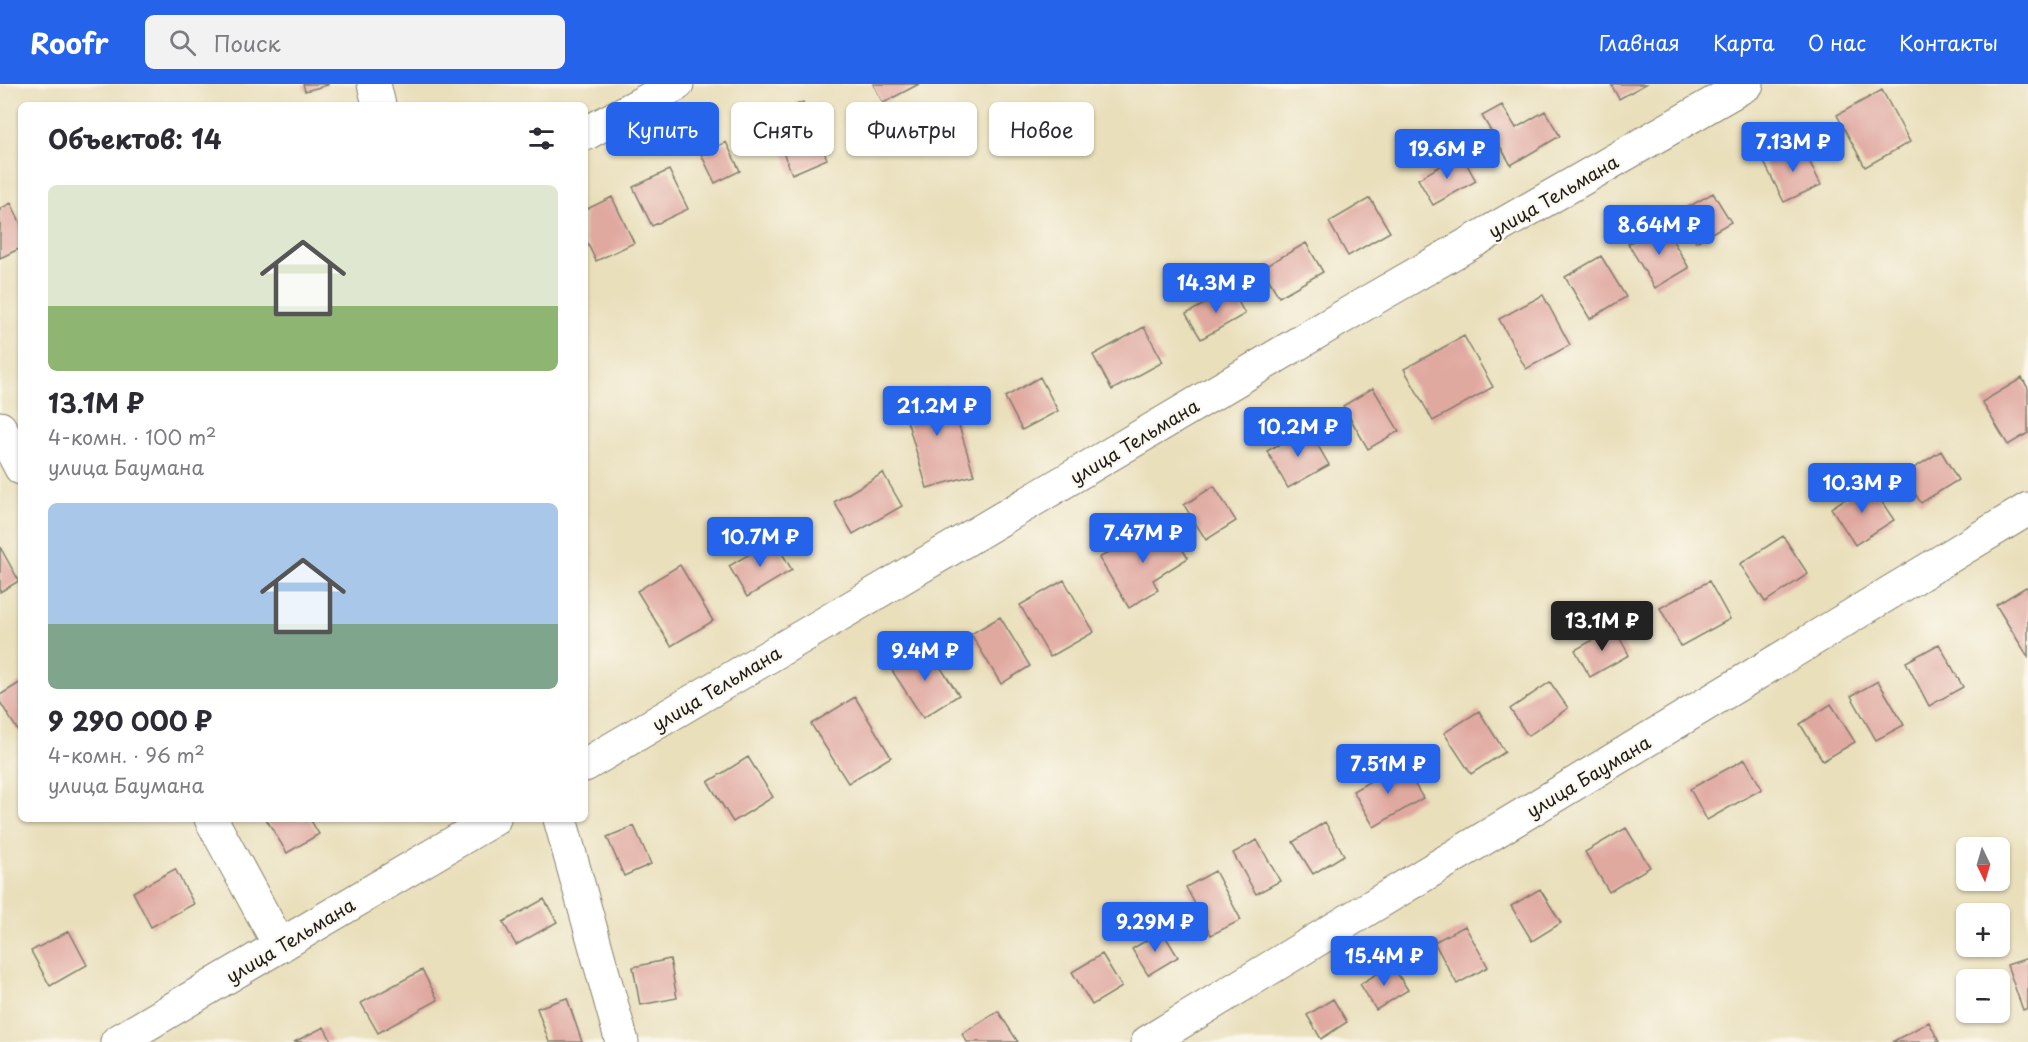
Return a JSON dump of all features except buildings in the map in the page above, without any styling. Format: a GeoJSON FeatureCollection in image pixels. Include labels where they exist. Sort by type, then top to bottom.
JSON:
{"type":"FeatureCollection","features":[{"type":"Feature","properties":{"kind":"street"},"geometry":{"type":"LineString","coordinates":[[374,84],[378,102]]}},
{"type":"Feature","properties":{"kind":"street"},"geometry":{"type":"LineString","coordinates":[[588,132],[677,84]]}},
{"type":"Feature","properties":{"kind":"street","name":"улица Тельмана"},"geometry":{"type":"LineString","coordinates":[[588,763],[1363,305],[1748,84]]}},
{"type":"Feature","properties":{"kind":"street","name":"улица Баумана"},"geometry":{"type":"LineString","coordinates":[[1148,1042],[2028,509]]}},
{"type":"Feature","properties":{"kind":"street"},"geometry":{"type":"LineString","coordinates":[[213,822],[279,946]]}},
{"type":"Feature","properties":{"kind":"street","name":"улица Тельмана"},"geometry":{"type":"LineString","coordinates":[[117,1042],[489,822]]}},
{"type":"Feature","properties":{"kind":"street"},"geometry":{"type":"LineString","coordinates":[[561,822],[622,1042]]}}]}
